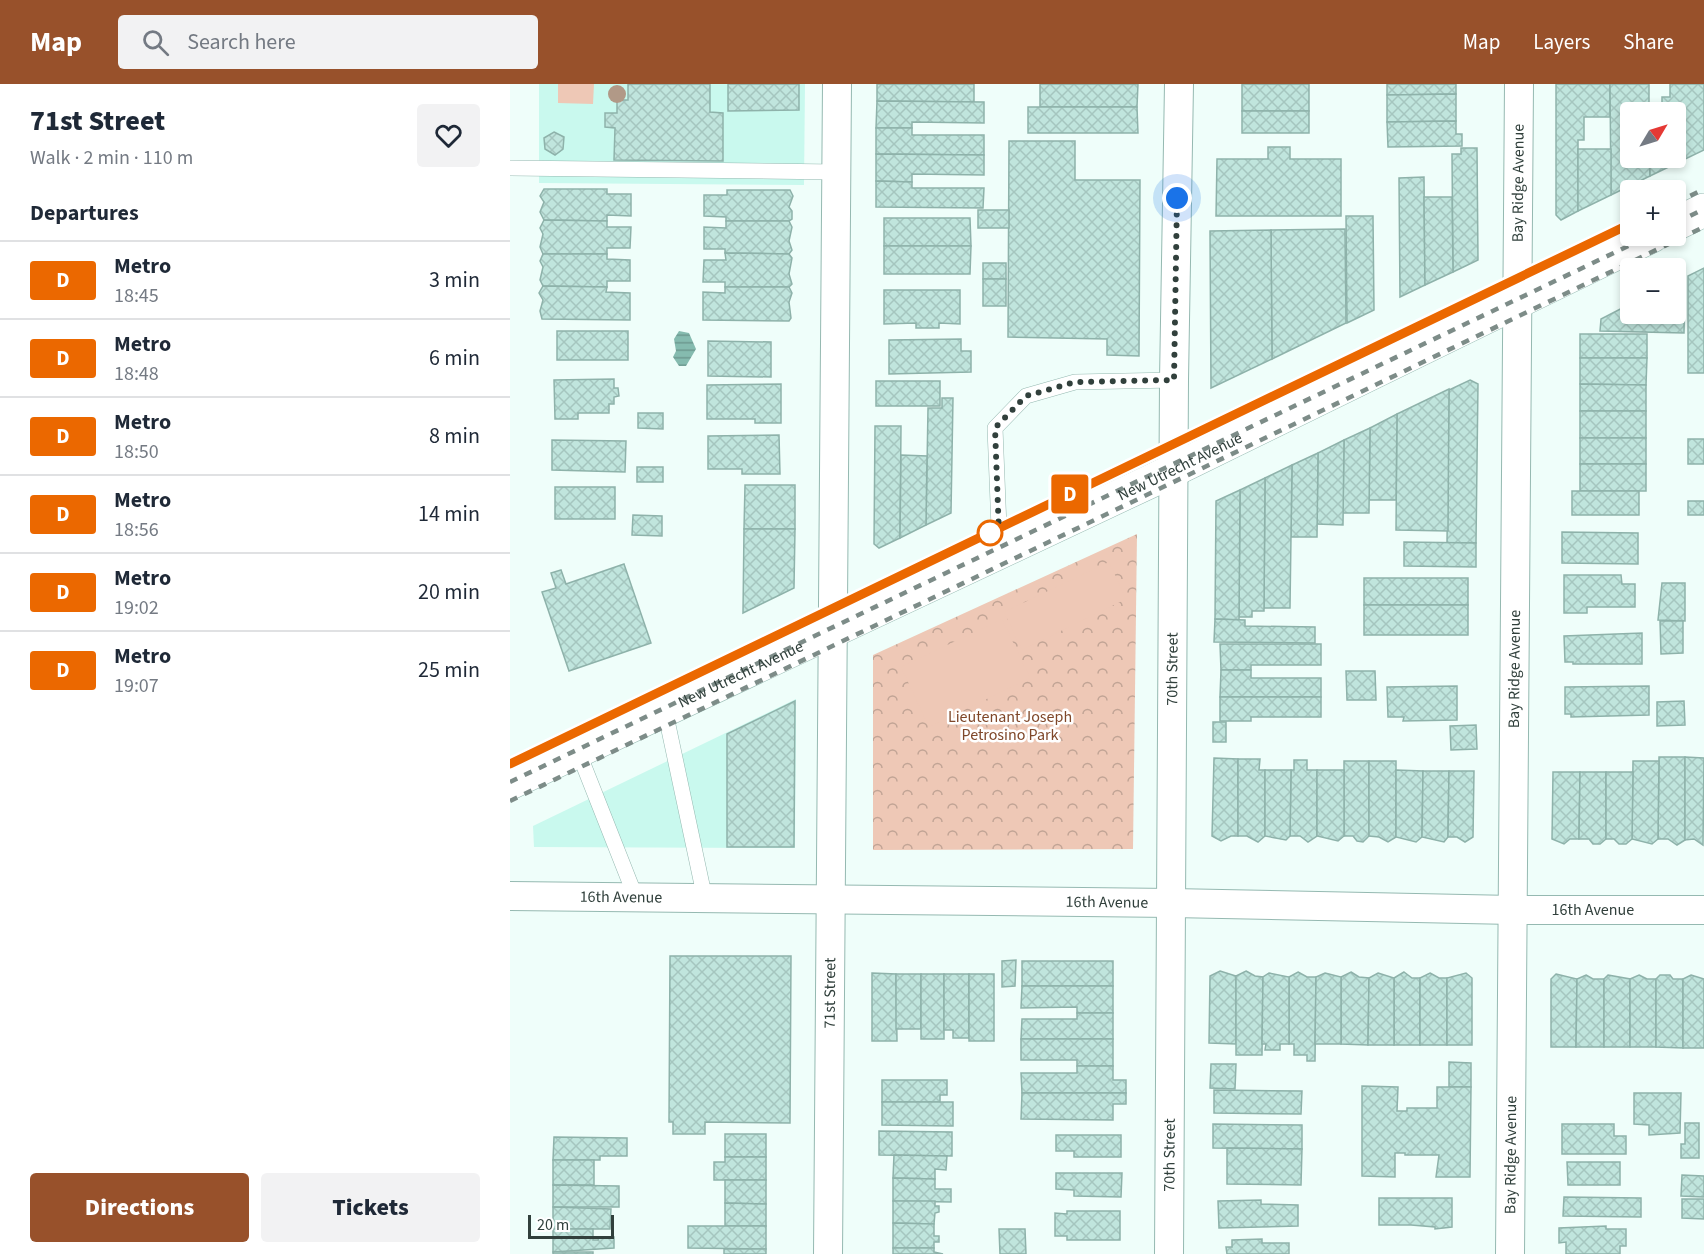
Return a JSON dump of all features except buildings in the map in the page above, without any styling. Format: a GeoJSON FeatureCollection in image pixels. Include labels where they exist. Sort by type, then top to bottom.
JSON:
{"type":"FeatureCollection","features":[{"type":"Feature","properties":{"kind":"street","name":"71st Street"},"geometry":{"type":"LineString","coordinates":[[828,1254],[837,84]]}},
{"type":"Feature","properties":{"kind":"street","name":"70th Street"},"geometry":{"type":"LineString","coordinates":[[1169,1254],[1174,380],[1179,84]]}},
{"type":"Feature","properties":{"kind":"street","name":"Bay Ridge Avenue"},"geometry":{"type":"LineString","coordinates":[[1510,1254],[1519,84]]}},
{"type":"Feature","properties":{"kind":"street"},"geometry":{"type":"LineString","coordinates":[[1686,219],[1704,210]]}},
{"type":"Feature","properties":{"kind":"street","name":"New Utrecht Avenue"},"geometry":{"type":"LineString","coordinates":[[510,783],[833,633],[1174,470],[1631,246]]}},
{"type":"Feature","properties":{"kind":"street","name":"16th Avenue"},"geometry":{"type":"LineString","coordinates":[[510,896],[1172,903],[1513,910],[1704,910]]}},
{"type":"Feature","properties":{"kind":"lane"},"geometry":{"type":"LineString","coordinates":[[510,168],[836,172]]}},
{"type":"Feature","properties":{"kind":"lane"},"geometry":{"type":"LineString","coordinates":[[1000,553],[995,428],[1026,396],[1075,382],[1174,380]]}},
{"type":"Feature","properties":{"kind":"lane"},"geometry":{"type":"LineString","coordinates":[[665,711],[705,899]]}},
{"type":"Feature","properties":{"kind":"lane"},"geometry":{"type":"LineString","coordinates":[[578,751],[636,898]]}},
{"type":"Feature","properties":{"kind":"shaded area"},"geometry":{"type":"Polygon","coordinates":[[[539,84],[805,84],[804,185],[539,183],[539,84]]]}},
{"type":"Feature","properties":{"kind":"shaded area"},"geometry":{"type":"Polygon","coordinates":[[[679,331],[689,333],[696,349],[686,366],[679,366],[673,357],[676,351],[674,339],[679,331]]]}},
{"type":"Feature","properties":{"kind":"shaded area"},"geometry":{"type":"Polygon","coordinates":[[[796,699],[795,848],[534,847],[533,826],[796,699]]]}},
{"type":"Feature","properties":{"kind":"green space"},"geometry":{"type":"Polygon","coordinates":[[[558,84],[594,84],[593,104],[558,103],[558,84]]]}},
{"type":"Feature","properties":{"kind":"green space","name":"Lieutenant Joseph Petrosino Park"},"geometry":{"type":"Polygon","coordinates":[[[1137,534],[1133,849],[873,850],[873,655],[1137,534]]]}},
{"type":"Feature","properties":{"kind":"green space"},"geometry":{"type":"Polygon","coordinates":[[[1109,562],[1126,599],[1022,650],[1004,612],[1109,562]]]}},
{"type":"Feature","properties":{"kind":"green space"},"geometry":{"type":"Polygon","coordinates":[[[1002,619],[1030,678],[929,727],[901,667],[1002,619]]]}},
{"type":"Feature","properties":{"kind":"railway"},"geometry":{"type":"LineString","coordinates":[[1686,198],[1704,189]]}},
{"type":"Feature","properties":{"kind":"railway"},"geometry":{"type":"LineString","coordinates":[[1686,218],[1704,209]]}},
{"type":"Feature","properties":{"kind":"railway"},"geometry":{"type":"LineString","coordinates":[[510,801],[1704,227]]}},
{"type":"Feature","properties":{"kind":"railway"},"geometry":{"type":"LineString","coordinates":[[510,764],[1620,230]]}},
{"type":"Feature","properties":{"kind":"railway"},"geometry":{"type":"LineString","coordinates":[[510,782],[1628,246]]}},
{"type":"Feature","properties":{"kind":"metro line","name":"D"},"geometry":{"type":"LineString","coordinates":[[510,764],[1620,229]]}},
{"type":"Feature","properties":{"kind":"route"},"geometry":{"type":"LineString","coordinates":[[990,533],[999,534],[995,478],[995,428],[1026,396],[1075,382],[1174,380],[1177,198]]}}]}
